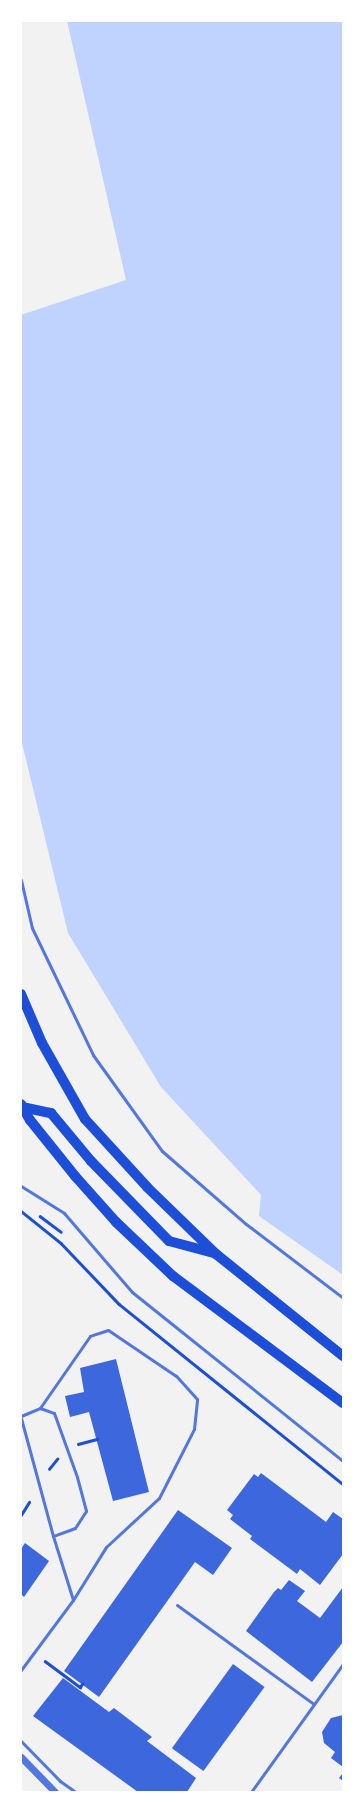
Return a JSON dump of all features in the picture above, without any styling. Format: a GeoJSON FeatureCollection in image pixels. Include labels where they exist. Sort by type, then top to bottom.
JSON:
{"type":"FeatureCollection","features":[{"type":"Feature","properties":{"kind":"main road"},"geometry":{"type":"LineString","coordinates":[[21,994],[42,1043],[85,1119],[147,1187],[216,1254],[343,1356]]}},
{"type":"Feature","properties":{"kind":"main road"},"geometry":{"type":"LineString","coordinates":[[216,1254],[169,1241],[91,1161],[51,1113],[21,1106],[25,1120],[75,1176],[111,1216],[173,1276],[343,1403]]}},
{"type":"Feature","properties":{"kind":"street"},"geometry":{"type":"LineString","coordinates":[[21,1757],[55,1792]]}},
{"type":"Feature","properties":{"kind":"lane"},"geometry":{"type":"LineString","coordinates":[[21,880],[32,928],[93,1055],[162,1151],[246,1224],[343,1298]]}},
{"type":"Feature","properties":{"kind":"lane"},"geometry":{"type":"LineString","coordinates":[[21,1186],[64,1213],[132,1292],[315,1441],[343,1461]]}},
{"type":"Feature","properties":{"kind":"lane"},"geometry":{"type":"LineString","coordinates":[[21,1670],[73,1600],[106,1547],[159,1498],[194,1429],[196,1399],[176,1376],[108,1330],[90,1336],[40,1408],[21,1417],[53,1536],[73,1600]]}},
{"type":"Feature","properties":{"kind":"lane"},"geometry":{"type":"LineString","coordinates":[[40,1408],[54,1413],[86,1511],[75,1528],[53,1536]]}},
{"type":"Feature","properties":{"kind":"lane"},"geometry":{"type":"LineString","coordinates":[[177,1605],[314,1704]]}},
{"type":"Feature","properties":{"kind":"lane"},"geometry":{"type":"LineString","coordinates":[[251,1792],[343,1664]]}},
{"type":"Feature","properties":{"kind":"lane"},"geometry":{"type":"LineString","coordinates":[[21,1741],[60,1781],[76,1792]]}},
{"type":"Feature","properties":{"kind":"path"},"geometry":{"type":"LineString","coordinates":[[21,1211],[61,1243],[119,1304],[307,1458],[343,1484]]}},
{"type":"Feature","properties":{"kind":"path"},"geometry":{"type":"LineString","coordinates":[[21,1515],[39,1482],[66,1447],[97,1439]]}},
{"type":"Feature","properties":{"kind":"path"},"geometry":{"type":"LineString","coordinates":[[34,1653],[80,1687],[82,1684]]}},
{"type":"Feature","properties":{"kind":"water"},"geometry":{"type":"Polygon","coordinates":[[[67,21],[343,21],[343,1275],[259,1216],[261,1195],[161,1087],[68,933],[21,739],[21,315],[126,280],[67,21]]]}},
{"type":"Feature","properties":{"kind":"building"},"geometry":{"type":"Polygon","coordinates":[[[116,1359],[149,1492],[113,1501],[89,1412],[70,1417],[65,1396],[84,1392],[80,1368],[116,1359]]]}},
{"type":"Feature","properties":{"kind":"building"},"geometry":{"type":"Polygon","coordinates":[[[261,1473],[326,1522],[333,1512],[343,1519],[343,1554],[320,1585],[300,1569],[297,1574],[250,1539],[252,1536],[230,1519],[233,1515],[227,1510],[254,1474],[258,1477],[261,1473]]]}},
{"type":"Feature","properties":{"kind":"building"},"geometry":{"type":"Polygon","coordinates":[[[178,1510],[232,1548],[213,1575],[195,1562],[99,1697],[64,1671],[178,1510]]]}},
{"type":"Feature","properties":{"kind":"building"},"geometry":{"type":"Polygon","coordinates":[[[25,1543],[49,1561],[24,1597],[21,1594],[21,1549],[25,1543]]]}},
{"type":"Feature","properties":{"kind":"building"},"geometry":{"type":"Polygon","coordinates":[[[289,1580],[305,1591],[297,1601],[320,1618],[343,1587],[343,1642],[312,1682],[246,1631],[274,1592],[278,1588],[281,1590],[289,1580]]]}},
{"type":"Feature","properties":{"kind":"building"},"geometry":{"type":"Polygon","coordinates":[[[233,1664],[265,1687],[203,1771],[172,1748],[233,1664]]]}},
{"type":"Feature","properties":{"kind":"building"},"geometry":{"type":"Polygon","coordinates":[[[63,1678],[109,1712],[114,1708],[152,1737],[147,1741],[196,1778],[187,1792],[138,1792],[33,1716],[63,1678]]]}},
{"type":"Feature","properties":{"kind":"building"},"geometry":{"type":"Polygon","coordinates":[[[343,1715],[343,1767],[331,1758],[335,1752],[324,1743],[322,1732],[331,1718],[343,1715]]]}},
{"type":"Feature","properties":{"kind":"building"},"geometry":{"type":"Polygon","coordinates":[[[343,1773],[343,1781],[339,1778],[343,1773]]]}}]}
